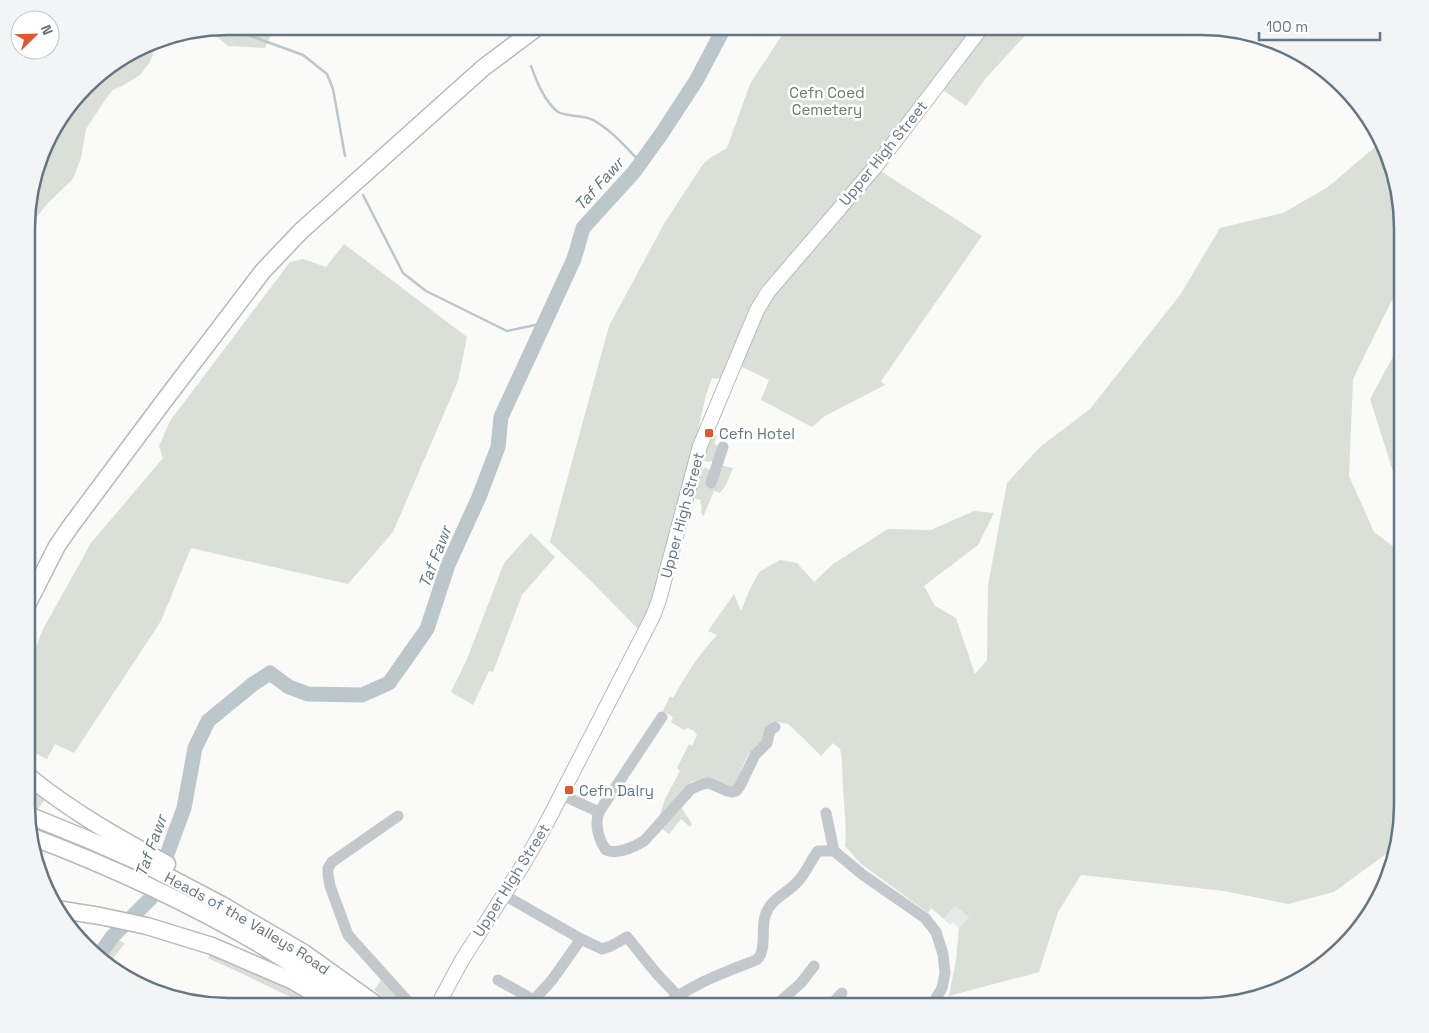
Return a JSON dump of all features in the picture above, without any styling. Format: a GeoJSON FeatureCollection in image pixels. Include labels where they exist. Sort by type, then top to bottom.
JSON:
{"type":"FeatureCollection","features":[{"type":"Feature","properties":{"kind":"highway"},"geometry":{"type":"LineString","coordinates":[[35,589],[57,546],[70,527],[263,271],[301,231],[483,68],[527,35]]}},
{"type":"Feature","properties":{"kind":"highway"},"geometry":{"type":"LineString","coordinates":[[35,782],[84,817],[130,845],[167,864],[251,924]]}},
{"type":"Feature","properties":{"kind":"highway","name":"Heads of the Valleys Road"},"geometry":{"type":"LineString","coordinates":[[35,818],[148,866],[251,924],[296,942],[304,953],[367,998]]}},
{"type":"Feature","properties":{"kind":"highway","name":"Heads of the Valleys Road"},"geometry":{"type":"LineString","coordinates":[[38,839],[107,868],[224,923],[251,924],[343,998]]}},
{"type":"Feature","properties":{"kind":"highway"},"geometry":{"type":"LineString","coordinates":[[66,911],[147,926],[212,946],[294,981],[321,998]]}},
{"type":"Feature","properties":{"kind":"main road","name":"Upper High Street"},"geometry":{"type":"LineString","coordinates":[[443,998],[462,960],[504,895],[562,795],[601,714],[656,609],[705,432],[757,310],[768,292],[876,166],[976,35]]}},
{"type":"Feature","properties":{"kind":"street"},"geometry":{"type":"LineString","coordinates":[[712,483],[723,447]]}},
{"type":"Feature","properties":{"kind":"street"},"geometry":{"type":"LineString","coordinates":[[696,461],[716,467]]}},
{"type":"Feature","properties":{"kind":"street"},"geometry":{"type":"LineString","coordinates":[[662,717],[597,817],[601,841],[606,850],[610,852],[639,844],[648,837],[691,789],[709,783],[727,791],[736,791],[755,755],[767,743],[770,730],[775,727]]}},
{"type":"Feature","properties":{"kind":"street"},"geometry":{"type":"LineString","coordinates":[[562,795],[599,812]]}},
{"type":"Feature","properties":{"kind":"street"},"geometry":{"type":"LineString","coordinates":[[826,813],[834,851],[863,875],[925,918],[936,932],[943,954],[945,973],[942,988],[936,998]]}},
{"type":"Feature","properties":{"kind":"street"},"geometry":{"type":"LineString","coordinates":[[398,816],[330,864],[328,875],[330,886],[348,936],[405,998]]}},
{"type":"Feature","properties":{"kind":"street"},"geometry":{"type":"LineString","coordinates":[[673,998],[702,982],[761,957],[765,918],[772,903],[799,881],[818,851],[834,851]]}},
{"type":"Feature","properties":{"kind":"street"},"geometry":{"type":"LineString","coordinates":[[504,895],[602,949],[627,937],[656,974],[677,995]]}},
{"type":"Feature","properties":{"kind":"street"},"geometry":{"type":"LineString","coordinates":[[536,998],[552,980],[581,939]]}},
{"type":"Feature","properties":{"kind":"street"},"geometry":{"type":"LineString","coordinates":[[784,998],[800,983],[814,966]]}},
{"type":"Feature","properties":{"kind":"street"},"geometry":{"type":"LineString","coordinates":[[498,980],[530,998]]}},
{"type":"Feature","properties":{"kind":"street"},"geometry":{"type":"LineString","coordinates":[[837,998],[842,993]]}},
{"type":"Feature","properties":{"kind":"shaded area"},"geometry":{"type":"Polygon","coordinates":[[[955,906],[969,917],[959,928],[953,922],[950,925],[944,919],[955,906]]]}},
{"type":"Feature","properties":{"kind":"green space"},"geometry":{"type":"Polygon","coordinates":[[[215,35],[271,35],[265,48],[228,46],[215,35]]]}},
{"type":"Feature","properties":{"kind":"green space","name":"Cefn Coed Cemetery"},"geometry":{"type":"Polygon","coordinates":[[[782,35],[972,35],[859,179],[760,289],[721,377],[718,379],[712,378],[648,615],[639,630],[550,542],[609,326],[665,222],[703,164],[727,148],[750,84],[782,35]]]}},
{"type":"Feature","properties":{"kind":"green space"},"geometry":{"type":"Polygon","coordinates":[[[985,35],[1026,35],[986,78],[966,106],[943,90],[985,35]]]}},
{"type":"Feature","properties":{"kind":"green space"},"geometry":{"type":"Polygon","coordinates":[[[154,50],[150,62],[140,75],[113,90],[107,97],[86,129],[81,158],[73,179],[47,204],[35,219],[45,166],[55,142],[67,121],[91,91],[110,75],[131,61],[154,50]]]}},
{"type":"Feature","properties":{"kind":"green space"},"geometry":{"type":"Polygon","coordinates":[[[1376,146],[1384,166],[1394,215],[1394,296],[1353,379],[1349,476],[1374,532],[1394,547],[1394,818],[1388,853],[1334,892],[1288,904],[1224,891],[1081,875],[1058,912],[1039,972],[949,996],[956,960],[959,928],[969,917],[955,906],[944,919],[931,908],[928,913],[860,863],[845,846],[846,824],[842,759],[840,749],[833,743],[821,756],[788,724],[773,721],[766,726],[763,741],[753,754],[749,753],[741,770],[743,775],[732,789],[701,779],[691,782],[657,823],[665,799],[680,771],[677,768],[689,744],[692,746],[697,735],[688,728],[684,730],[671,722],[673,717],[663,711],[670,696],[673,698],[693,665],[717,635],[708,631],[734,594],[741,611],[759,572],[780,560],[797,563],[814,582],[833,564],[888,529],[931,530],[974,511],[994,513],[978,545],[924,586],[935,606],[956,618],[975,674],[987,660],[988,585],[1007,483],[1040,447],[1090,409],[1180,295],[1220,228],[1283,213],[1328,187],[1376,146]]]}},
{"type":"Feature","properties":{"kind":"green space"},"geometry":{"type":"Polygon","coordinates":[[[879,170],[982,236],[881,381],[885,385],[825,416],[812,427],[761,400],[769,380],[738,365],[774,293],[804,255],[833,228],[879,170]]]}},
{"type":"Feature","properties":{"kind":"green space"},"geometry":{"type":"Polygon","coordinates":[[[344,244],[467,337],[458,381],[393,532],[348,584],[191,548],[161,621],[74,753],[55,744],[47,759],[35,753],[35,650],[42,631],[91,543],[163,458],[159,446],[170,421],[290,262],[303,259],[326,267],[344,244]]]}},
{"type":"Feature","properties":{"kind":"green space"},"geometry":{"type":"Polygon","coordinates":[[[1394,355],[1394,475],[1370,399],[1394,355]]]}},
{"type":"Feature","properties":{"kind":"green space"},"geometry":{"type":"Polygon","coordinates":[[[711,433],[717,436],[714,444],[719,446],[713,461],[706,462],[704,454],[711,433]]]}},
{"type":"Feature","properties":{"kind":"green space"},"geometry":{"type":"Polygon","coordinates":[[[720,465],[733,468],[726,485],[720,493],[714,491],[703,517],[701,500],[692,498],[698,473],[705,467],[711,471],[720,465]]]}},
{"type":"Feature","properties":{"kind":"green space"},"geometry":{"type":"Polygon","coordinates":[[[531,533],[555,557],[522,595],[493,672],[489,671],[473,705],[451,692],[467,659],[504,563],[531,533]]]}},
{"type":"Feature","properties":{"kind":"green space"},"geometry":{"type":"Polygon","coordinates":[[[35,787],[47,797],[37,810],[35,810],[35,787]]]}},
{"type":"Feature","properties":{"kind":"green space"},"geometry":{"type":"Polygon","coordinates":[[[681,807],[692,824],[690,827],[681,819],[669,834],[660,827],[681,807]]]}},
{"type":"Feature","properties":{"kind":"green space"},"geometry":{"type":"Polygon","coordinates":[[[117,940],[125,943],[112,960],[106,955],[117,940]]]}},
{"type":"Feature","properties":{"kind":"green space"},"geometry":{"type":"Polygon","coordinates":[[[211,952],[264,975],[306,998],[292,998],[208,958],[211,952]]]}},
{"type":"Feature","properties":{"kind":"green space"},"geometry":{"type":"Polygon","coordinates":[[[381,980],[398,998],[384,998],[374,990],[381,980]]]}},
{"type":"Feature","properties":{"kind":"waterway"},"geometry":{"type":"LineString","coordinates":[[248,35],[303,55],[327,74],[333,89],[345,156]]}},
{"type":"Feature","properties":{"kind":"waterway","name":"Taf Fawr"},"geometry":{"type":"LineString","coordinates":[[102,951],[112,937],[151,898],[184,808],[195,748],[208,721],[253,684],[270,673],[289,687],[308,694],[362,695],[389,683],[427,629],[448,565],[479,497],[498,447],[501,417],[574,259],[583,228],[634,172],[662,133],[696,81],[720,35]]}},
{"type":"Feature","properties":{"kind":"waterway"},"geometry":{"type":"LineString","coordinates":[[531,66],[538,85],[553,108],[563,114],[586,117],[602,125],[641,163]]}},
{"type":"Feature","properties":{"kind":"waterway"},"geometry":{"type":"LineString","coordinates":[[363,195],[403,273],[426,291],[507,331],[545,323]]}},
{"type":"Feature","properties":{"kind":"place","name":"Cefn Hotel"},"geometry":{"type":"Point","coordinates":[709,433]}},
{"type":"Feature","properties":{"kind":"place","name":"Cefn Dalry"},"geometry":{"type":"Point","coordinates":[569,790]}}]}
